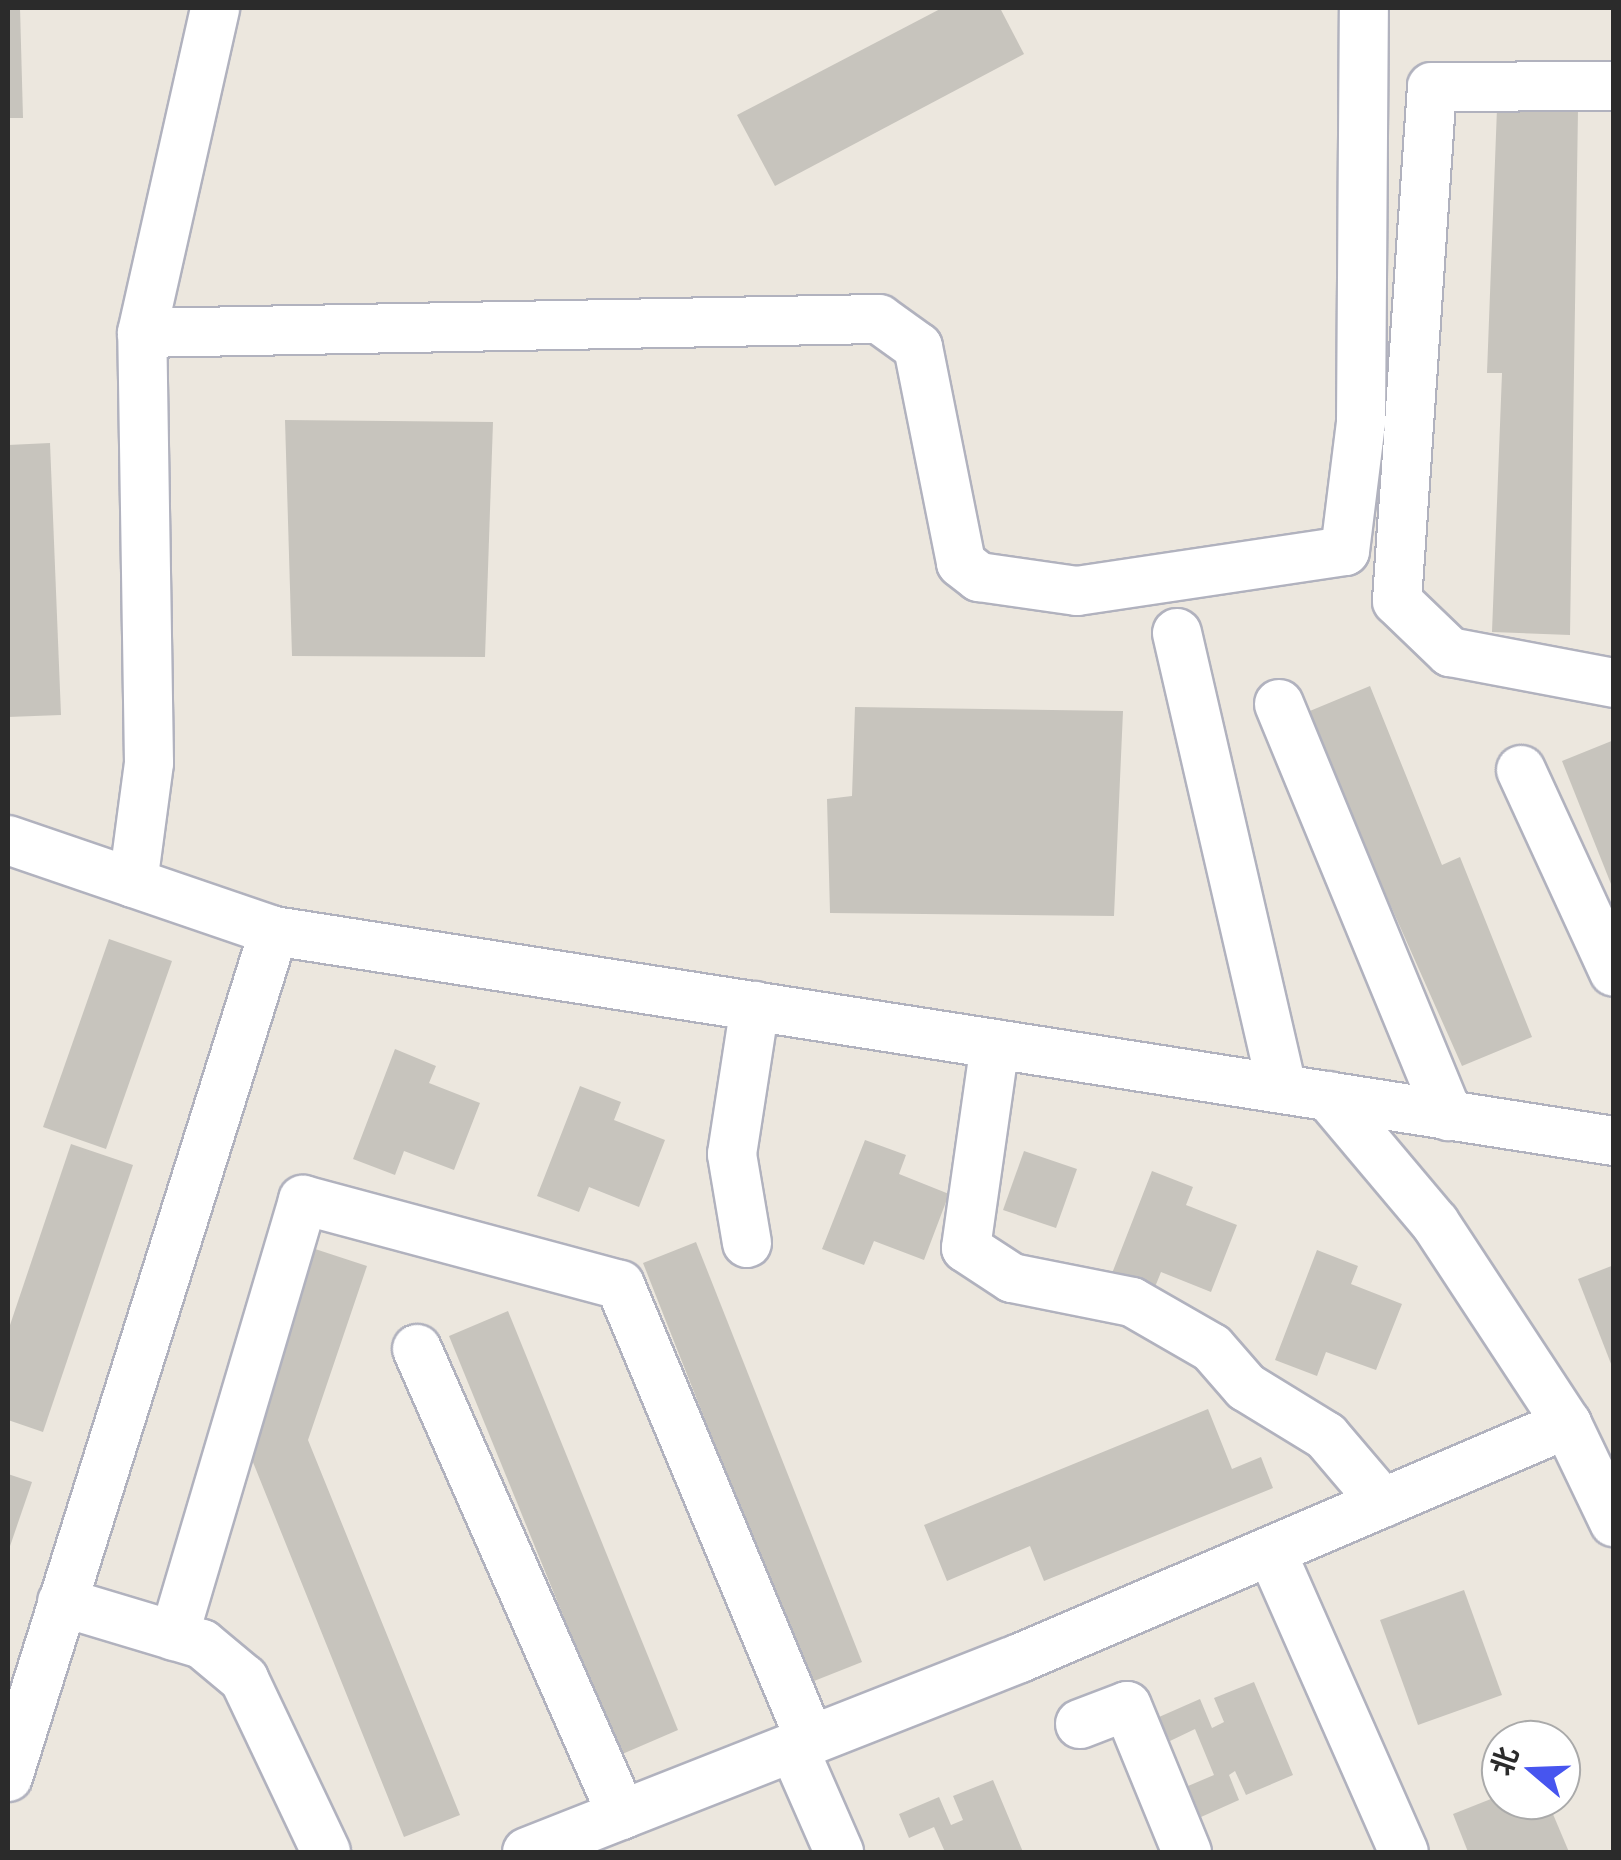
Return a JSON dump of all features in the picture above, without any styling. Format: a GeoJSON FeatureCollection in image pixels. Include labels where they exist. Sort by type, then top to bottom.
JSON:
{"type":"FeatureCollection","features":[{"type":"Feature","properties":{"kind":"street"},"geometry":{"type":"LineString","coordinates":[[133,882],[149,763],[142,332],[215,8]]}},
{"type":"Feature","properties":{"kind":"street"},"geometry":{"type":"LineString","coordinates":[[142,332],[879,319],[918,347],[961,563],[979,578],[1077,591],[1345,552],[1362,422],[1364,8]]}},
{"type":"Feature","properties":{"kind":"street"},"geometry":{"type":"LineString","coordinates":[[1614,86],[1432,87],[1397,601],[1450,652],[1614,683]]}},
{"type":"Feature","properties":{"kind":"street"},"geometry":{"type":"LineString","coordinates":[[1176,632],[1305,1093],[1435,1223],[1566,1424],[1614,1522]]}},
{"type":"Feature","properties":{"kind":"street"},"geometry":{"type":"LineString","coordinates":[[1280,704],[1449,1116]]}},
{"type":"Feature","properties":{"kind":"street"},"geometry":{"type":"LineString","coordinates":[[1521,770],[1614,972]]}},
{"type":"Feature","properties":{"kind":"street"},"geometry":{"type":"LineString","coordinates":[[8,840],[274,930],[1614,1141]]}},
{"type":"Feature","properties":{"kind":"street"},"geometry":{"type":"LineString","coordinates":[[8,1777],[274,930]]}},
{"type":"Feature","properties":{"kind":"street"},"geometry":{"type":"LineString","coordinates":[[747,1243],[732,1154],[754,1006]]}},
{"type":"Feature","properties":{"kind":"street"},"geometry":{"type":"LineString","coordinates":[[996,1044],[966,1248],[1012,1278],[1132,1302],[1212,1348],[1246,1387],[1326,1436],[1382,1503]]}},
{"type":"Feature","properties":{"kind":"street"},"geometry":{"type":"LineString","coordinates":[[174,1636],[304,1200],[620,1285],[802,1744],[838,1852]]}},
{"type":"Feature","properties":{"kind":"street"},"geometry":{"type":"LineString","coordinates":[[417,1349],[622,1815]]}},
{"type":"Feature","properties":{"kind":"street"},"geometry":{"type":"LineString","coordinates":[[527,1852],[802,1744],[1566,1424]]}},
{"type":"Feature","properties":{"kind":"street"},"geometry":{"type":"LineString","coordinates":[[1271,1550],[1404,1852]]}},
{"type":"Feature","properties":{"kind":"street"},"geometry":{"type":"LineString","coordinates":[[62,1602],[202,1644],[244,1679],[326,1852]]}},
{"type":"Feature","properties":{"kind":"street"},"geometry":{"type":"LineString","coordinates":[[1080,1724],[1127,1706],[1187,1852]]}},
{"type":"Feature","properties":{"kind":"building"},"geometry":{"type":"Polygon","coordinates":[[[8,8],[20,8],[23,118],[8,118],[8,8]]]}},
{"type":"Feature","properties":{"kind":"building"},"geometry":{"type":"Polygon","coordinates":[[[942,8],[1000,8],[1024,54],[775,186],[737,115],[942,8]]]}},
{"type":"Feature","properties":{"kind":"building"},"geometry":{"type":"Polygon","coordinates":[[[1497,108],[1578,110],[1570,635],[1492,632],[1502,373],[1487,373],[1497,108]]]}},
{"type":"Feature","properties":{"kind":"building"},"geometry":{"type":"Polygon","coordinates":[[[285,420],[493,422],[485,657],[292,656],[285,420]]]}},
{"type":"Feature","properties":{"kind":"building"},"geometry":{"type":"Polygon","coordinates":[[[50,443],[61,715],[8,717],[8,445],[50,443]]]}},
{"type":"Feature","properties":{"kind":"building"},"geometry":{"type":"Polygon","coordinates":[[[1370,686],[1442,865],[1460,857],[1532,1037],[1462,1066],[1305,713],[1370,686]]]}},
{"type":"Feature","properties":{"kind":"building"},"geometry":{"type":"Polygon","coordinates":[[[855,707],[1123,711],[1114,916],[830,913],[827,799],[852,796],[855,707]]]}},
{"type":"Feature","properties":{"kind":"building"},"geometry":{"type":"Polygon","coordinates":[[[1614,740],[1614,889],[1613,889],[1562,761],[1614,740]]]}},
{"type":"Feature","properties":{"kind":"building"},"geometry":{"type":"Polygon","coordinates":[[[109,939],[172,961],[106,1149],[43,1127],[109,939]]]}},
{"type":"Feature","properties":{"kind":"building"},"geometry":{"type":"Polygon","coordinates":[[[395,1049],[436,1066],[429,1083],[480,1103],[454,1170],[404,1151],[395,1175],[353,1159],[395,1049]]]}},
{"type":"Feature","properties":{"kind":"building"},"geometry":{"type":"Polygon","coordinates":[[[580,1086],[621,1102],[614,1120],[665,1140],[639,1207],[589,1187],[579,1212],[537,1196],[580,1086]]]}},
{"type":"Feature","properties":{"kind":"building"},"geometry":{"type":"Polygon","coordinates":[[[865,1140],[906,1155],[899,1174],[949,1194],[924,1260],[874,1241],[864,1265],[822,1249],[865,1140]]]}},
{"type":"Feature","properties":{"kind":"building"},"geometry":{"type":"Polygon","coordinates":[[[71,1144],[133,1165],[43,1432],[8,1420],[8,1331],[71,1144]]]}},
{"type":"Feature","properties":{"kind":"building"},"geometry":{"type":"Polygon","coordinates":[[[1024,1151],[1077,1169],[1056,1228],[1003,1210],[1024,1151]]]}},
{"type":"Feature","properties":{"kind":"building"},"geometry":{"type":"Polygon","coordinates":[[[1152,1171],[1193,1187],[1186,1205],[1237,1225],[1211,1292],[1161,1272],[1151,1297],[1109,1281],[1152,1171]]]}},
{"type":"Feature","properties":{"kind":"building"},"geometry":{"type":"Polygon","coordinates":[[[696,1242],[862,1662],[809,1683],[643,1263],[696,1242]]]}},
{"type":"Feature","properties":{"kind":"building"},"geometry":{"type":"Polygon","coordinates":[[[309,1247],[367,1266],[308,1440],[460,1815],[404,1837],[244,1440],[309,1247]]]}},
{"type":"Feature","properties":{"kind":"building"},"geometry":{"type":"Polygon","coordinates":[[[1317,1250],[1358,1266],[1351,1284],[1402,1304],[1376,1370],[1326,1352],[1317,1376],[1275,1360],[1317,1250]]]}},
{"type":"Feature","properties":{"kind":"building"},"geometry":{"type":"Polygon","coordinates":[[[1614,1265],[1614,1369],[1613,1369],[1578,1279],[1614,1265]]]}},
{"type":"Feature","properties":{"kind":"building"},"geometry":{"type":"Polygon","coordinates":[[[508,1311],[678,1730],[620,1755],[449,1336],[508,1311]]]}},
{"type":"Feature","properties":{"kind":"building"},"geometry":{"type":"Polygon","coordinates":[[[1208,1409],[1232,1469],[1261,1457],[1273,1488],[1044,1581],[1030,1546],[947,1581],[924,1525],[1208,1409]]]}},
{"type":"Feature","properties":{"kind":"building"},"geometry":{"type":"Polygon","coordinates":[[[8,1474],[32,1482],[8,1552],[8,1474]]]}},
{"type":"Feature","properties":{"kind":"building"},"geometry":{"type":"Polygon","coordinates":[[[1464,1590],[1502,1695],[1418,1725],[1380,1620],[1464,1590]]]}},
{"type":"Feature","properties":{"kind":"building"},"geometry":{"type":"Polygon","coordinates":[[[1254,1682],[1293,1775],[1246,1795],[1235,1771],[1229,1775],[1239,1800],[1201,1817],[1188,1786],[1214,1775],[1195,1729],[1170,1741],[1159,1717],[1200,1699],[1212,1728],[1224,1722],[1214,1698],[1254,1682]]]}},
{"type":"Feature","properties":{"kind":"building"},"geometry":{"type":"Polygon","coordinates":[[[993,1780],[1023,1852],[945,1852],[934,1827],[909,1838],[899,1814],[939,1797],[951,1825],[963,1820],[953,1796],[993,1780]]]}},
{"type":"Feature","properties":{"kind":"building"},"geometry":{"type":"Polygon","coordinates":[[[1481,1803],[1481,1820],[1555,1820],[1569,1852],[1468,1852],[1453,1814],[1481,1803]]]}}]}
